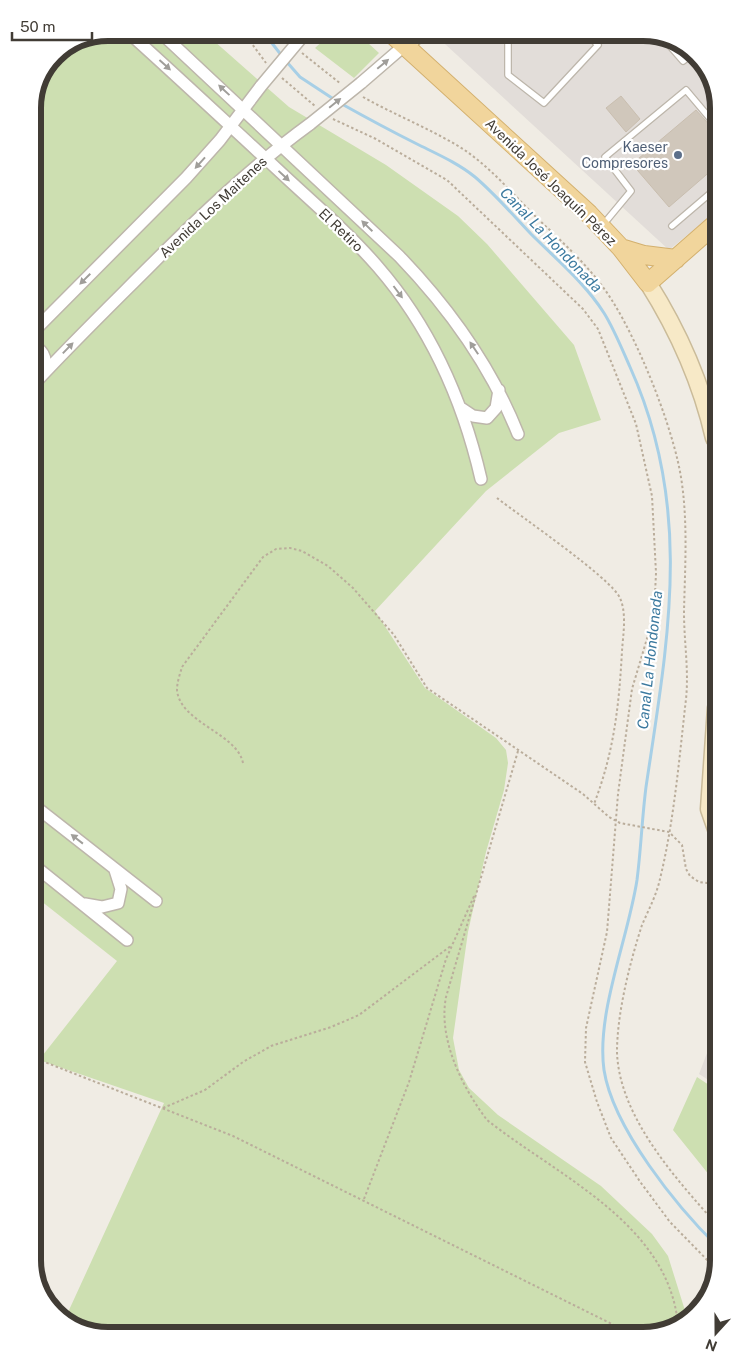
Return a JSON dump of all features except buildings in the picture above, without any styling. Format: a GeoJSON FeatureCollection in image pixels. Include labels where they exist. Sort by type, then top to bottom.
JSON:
{"type":"FeatureCollection","features":[{"type":"Feature","properties":{"kind":"main road","name":"Avenida José Joaquín Pérez"},"geometry":{"type":"LineString","coordinates":[[400,41],[601,227],[621,248],[648,283],[670,319],[688,357],[703,397],[710,423]]}},
{"type":"Feature","properties":{"kind":"main road"},"geometry":{"type":"LineString","coordinates":[[405,46],[410,41]]}},
{"type":"Feature","properties":{"kind":"main road"},"geometry":{"type":"LineString","coordinates":[[648,283],[710,229]]}},
{"type":"Feature","properties":{"kind":"main road"},"geometry":{"type":"LineString","coordinates":[[621,248],[644,255],[676,259]]}},
{"type":"Feature","properties":{"kind":"street","name":"El Retiro"},"geometry":{"type":"LineString","coordinates":[[139,41],[361,249],[393,285],[428,338],[461,408],[481,479]]}},
{"type":"Feature","properties":{"kind":"street","name":"El Retiro"},"geometry":{"type":"LineString","coordinates":[[171,41],[399,256],[433,292],[476,350],[499,390],[518,434]]}},
{"type":"Feature","properties":{"kind":"street"},"geometry":{"type":"LineString","coordinates":[[41,324],[186,178],[231,126],[243,108],[299,41]]}},
{"type":"Feature","properties":{"kind":"street","name":"Avenida Los Maitenes"},"geometry":{"type":"LineString","coordinates":[[43,374],[201,215],[265,158],[359,88],[405,46]]}},
{"type":"Feature","properties":{"kind":"street"},"geometry":{"type":"LineString","coordinates":[[41,352],[44,354],[46,363],[43,374]]}},
{"type":"Feature","properties":{"kind":"street"},"geometry":{"type":"LineString","coordinates":[[461,408],[473,416],[487,418],[496,408],[499,390]]}},
{"type":"Feature","properties":{"kind":"street"},"geometry":{"type":"LineString","coordinates":[[41,811],[156,901]]}},
{"type":"Feature","properties":{"kind":"street"},"geometry":{"type":"LineString","coordinates":[[83,904],[102,907],[118,903],[121,889],[115,869]]}},
{"type":"Feature","properties":{"kind":"street"},"geometry":{"type":"LineString","coordinates":[[41,871],[127,940]]}},
{"type":"Feature","properties":{"kind":"lane"},"geometry":{"type":"LineString","coordinates":[[508,41],[508,75],[544,103],[598,44],[595,41]]}},
{"type":"Feature","properties":{"kind":"lane"},"geometry":{"type":"LineString","coordinates":[[672,48],[683,61],[687,58]]}},
{"type":"Feature","properties":{"kind":"lane"},"geometry":{"type":"LineString","coordinates":[[601,227],[631,191],[604,156],[686,90],[710,118]]}},
{"type":"Feature","properties":{"kind":"lane"},"geometry":{"type":"LineString","coordinates":[[672,226],[710,193]]}},
{"type":"Feature","properties":{"kind":"path"},"geometry":{"type":"LineString","coordinates":[[251,41],[271,68]]}},
{"type":"Feature","properties":{"kind":"path"},"geometry":{"type":"LineString","coordinates":[[288,41],[292,45]]}},
{"type":"Feature","properties":{"kind":"path"},"geometry":{"type":"LineString","coordinates":[[299,51],[342,85]]}},
{"type":"Feature","properties":{"kind":"path"},"geometry":{"type":"LineString","coordinates":[[277,74],[296,92],[319,109]]}},
{"type":"Feature","properties":{"kind":"path"},"geometry":{"type":"LineString","coordinates":[[359,88],[484,165],[593,276],[613,302],[647,369],[679,463],[686,550],[684,614],[688,677],[669,832],[655,899],[643,925],[628,980],[618,1025],[617,1053],[624,1086],[633,1112],[681,1184],[710,1217]]}},
{"type":"Feature","properties":{"kind":"path"},"geometry":{"type":"LineString","coordinates":[[327,114],[424,165],[447,180],[583,309],[598,329],[636,424],[652,496],[656,573],[654,615],[632,689],[616,821],[607,932],[586,1028],[586,1062],[596,1102],[611,1138],[670,1222],[710,1263]]}},
{"type":"Feature","properties":{"kind":"path"},"geometry":{"type":"LineString","coordinates":[[496,498],[604,580],[620,598],[624,623],[617,721],[606,773],[594,804]]}},
{"type":"Feature","properties":{"kind":"path"},"geometry":{"type":"LineString","coordinates":[[243,763],[241,755],[234,746],[202,723],[179,698],[177,688],[179,677],[182,667],[256,565],[276,549],[302,551],[328,566],[353,588],[394,635],[427,688],[518,751],[561,778],[616,821],[632,826],[656,828],[669,832],[682,845],[686,869],[690,876],[699,882],[707,882],[710,878]]}},
{"type":"Feature","properties":{"kind":"path"},"geometry":{"type":"LineString","coordinates":[[518,751],[443,1012],[444,1030],[465,1085],[476,1106],[488,1120],[604,1205],[638,1235],[666,1276],[677,1317]]}},
{"type":"Feature","properties":{"kind":"path"},"geometry":{"type":"LineString","coordinates":[[364,1199],[409,1082],[432,1000],[452,945],[478,889]]}},
{"type":"Feature","properties":{"kind":"path"},"geometry":{"type":"LineString","coordinates":[[163,1108],[205,1090],[243,1062],[271,1046],[331,1027],[360,1015],[452,945]]}},
{"type":"Feature","properties":{"kind":"path"},"geometry":{"type":"LineString","coordinates":[[41,1061],[233,1136],[364,1199],[618,1327]]}},
{"type":"Feature","properties":{"kind":"shaded area"},"geometry":{"type":"Polygon","coordinates":[[[442,41],[647,41],[672,48],[687,58],[696,67],[705,83],[710,108],[710,216],[669,250],[442,41]]]}},
{"type":"Feature","properties":{"kind":"shaded area"},"geometry":{"type":"Polygon","coordinates":[[[710,1045],[710,1081],[699,1074],[710,1045]]]}},
{"type":"Feature","properties":{"kind":"green space"},"geometry":{"type":"Polygon","coordinates":[[[108,41],[214,41],[289,107],[386,165],[458,216],[487,244],[574,345],[601,420],[559,433],[486,491],[375,611],[425,688],[496,738],[506,750],[508,763],[504,790],[486,852],[468,932],[453,1038],[459,1070],[469,1088],[498,1115],[601,1186],[652,1234],[668,1256],[685,1312],[668,1322],[643,1327],[104,1327],[75,1318],[68,1313],[164,1103],[41,1061],[41,1057],[117,961],[41,901],[41,104],[46,83],[53,71],[61,61],[83,46],[108,41]]]}},
{"type":"Feature","properties":{"kind":"green space"},"geometry":{"type":"Polygon","coordinates":[[[323,41],[366,41],[379,53],[354,78],[315,48],[323,41]]]}},
{"type":"Feature","properties":{"kind":"green space"},"geometry":{"type":"Polygon","coordinates":[[[697,1077],[710,1086],[710,1176],[673,1130],[697,1077]]]}},
{"type":"Feature","properties":{"kind":"waterway","name":"Canal La Hondonada"},"geometry":{"type":"LineString","coordinates":[[270,41],[282,56]]}},
{"type":"Feature","properties":{"kind":"waterway","name":"Canal La Hondonada"},"geometry":{"type":"LineString","coordinates":[[286,61],[300,77],[335,100]]}},
{"type":"Feature","properties":{"kind":"waterway","name":"Canal La Hondonada"},"geometry":{"type":"LineString","coordinates":[[340,103],[462,167],[490,190],[570,272],[608,319],[630,367],[650,420],[663,472],[669,523],[670,575],[667,627],[662,679],[646,787],[637,880],[609,1000],[603,1048],[604,1070],[610,1093],[633,1141],[666,1189],[710,1238]]}},
{"type":"Feature","properties":{"kind":"place","name":"Kaeser Compresores"},"geometry":{"type":"Point","coordinates":[678,155]}}]}
